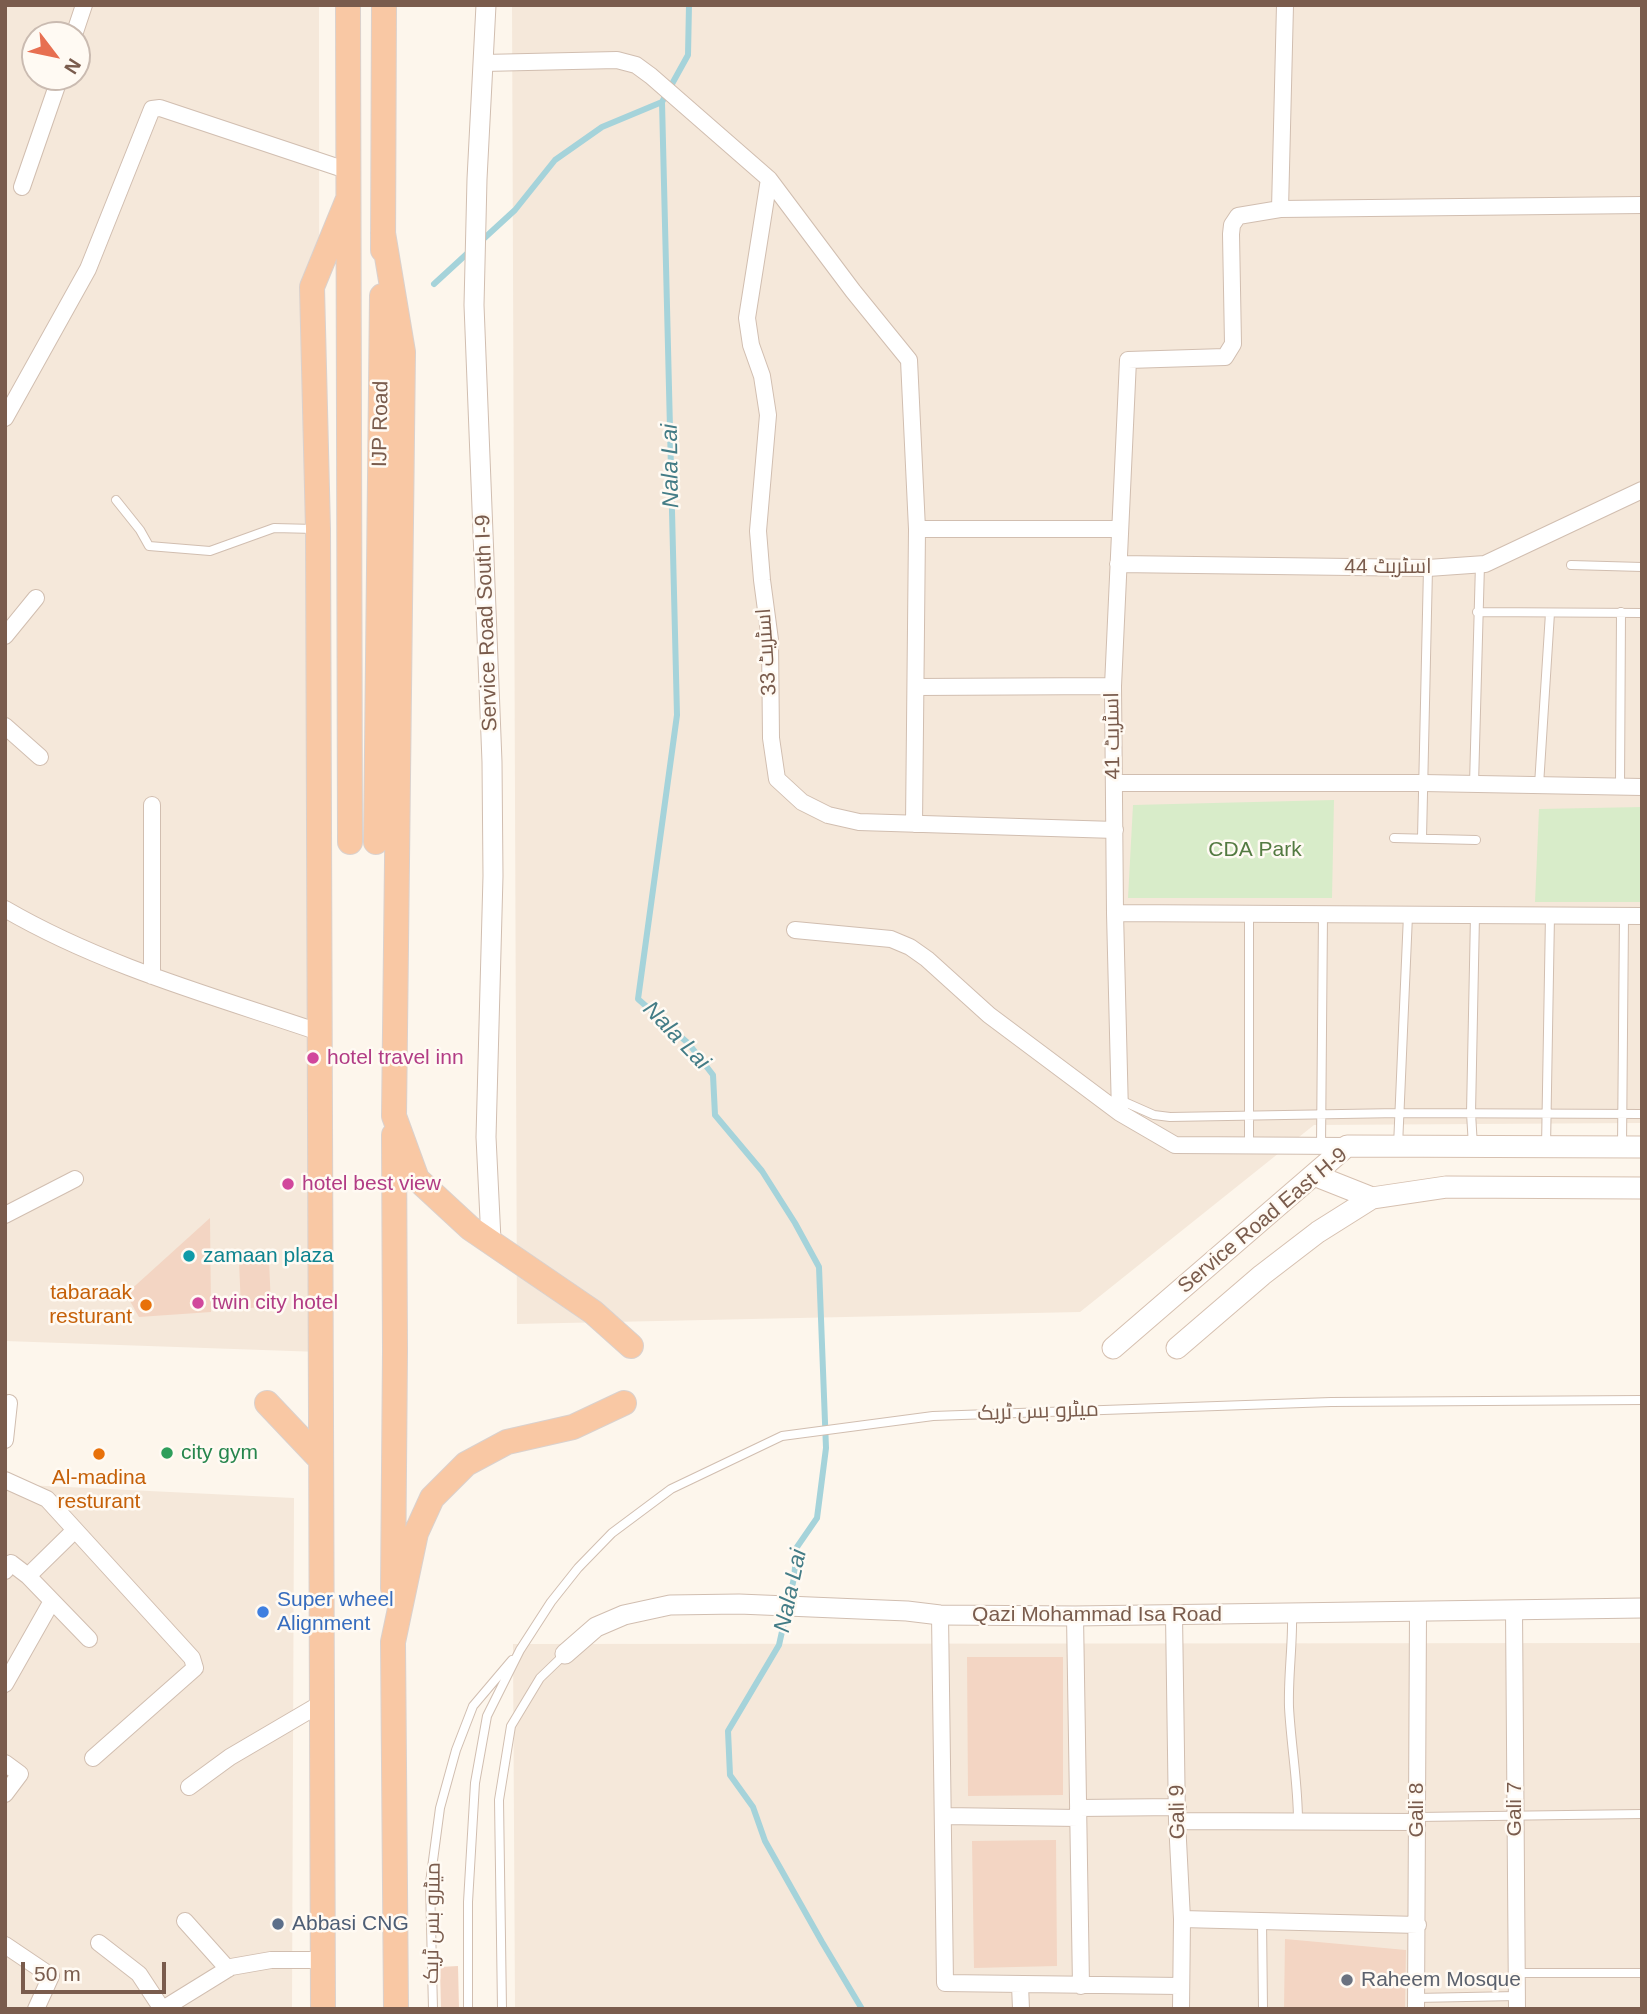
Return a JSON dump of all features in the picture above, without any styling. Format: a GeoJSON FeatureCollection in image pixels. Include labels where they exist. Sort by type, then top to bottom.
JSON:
{"type":"FeatureCollection","features":[{"type":"Feature","properties":{"kind":"highway","name":"IJP Road"},"geometry":{"type":"LineString","coordinates":[[348,5],[349,842]]}},
{"type":"Feature","properties":{"kind":"highway","name":"IJP Road"},"geometry":{"type":"LineString","coordinates":[[376,842],[384,5]]}},
{"type":"Feature","properties":{"kind":"highway"},"geometry":{"type":"LineString","coordinates":[[323,2009],[317,529],[312,287],[348,199]]}},
{"type":"Feature","properties":{"kind":"highway"},"geometry":{"type":"LineString","coordinates":[[383,233],[403,352],[394,1116],[393,1642],[396,2009]]}},
{"type":"Feature","properties":{"kind":"highway"},"geometry":{"type":"LineString","coordinates":[[394,1116],[417,1179],[470,1228],[593,1312],[631,1346]]}},
{"type":"Feature","properties":{"kind":"highway"},"geometry":{"type":"LineString","coordinates":[[267,1403],[321,1460]]}},
{"type":"Feature","properties":{"kind":"highway"},"geometry":{"type":"LineString","coordinates":[[393,1642],[416,1533],[432,1498],[466,1464],[507,1442],[573,1427],[624,1403]]}},
{"type":"Feature","properties":{"kind":"main road","name":"Service Road East H-9"},"geometry":{"type":"LineString","coordinates":[[1113,1348],[1347,1146],[1632,1147]]}},
{"type":"Feature","properties":{"kind":"main road"},"geometry":{"type":"LineString","coordinates":[[1314,1175],[1372,1198]]}},
{"type":"Feature","properties":{"kind":"main road","name":"Service Road East H-9"},"geometry":{"type":"LineString","coordinates":[[1177,1348],[1262,1275],[1318,1233],[1372,1198],[1446,1187],[1642,1188]]}},
{"type":"Feature","properties":{"kind":"street","name":"Service Road South I-9"},"geometry":{"type":"LineString","coordinates":[[486,5],[474,305],[492,762],[493,876],[486,1137],[491,1240]]}},
{"type":"Feature","properties":{"kind":"street"},"geometry":{"type":"LineString","coordinates":[[1285,5],[1280,209],[1642,205]]}},
{"type":"Feature","properties":{"kind":"street"},"geometry":{"type":"LineString","coordinates":[[483,63],[617,60],[636,65],[769,179],[853,291],[909,359],[917,529],[914,824]]}},
{"type":"Feature","properties":{"kind":"street"},"geometry":{"type":"LineString","coordinates":[[22,187],[55,91]]}},
{"type":"Feature","properties":{"kind":"street"},"geometry":{"type":"LineString","coordinates":[[5,418],[88,269],[152,110],[160,108],[349,171]]}},
{"type":"Feature","properties":{"kind":"street","name":"اسٹریٹ 33"},"geometry":{"type":"LineString","coordinates":[[769,179],[747,318],[751,345],[762,376],[768,415],[758,531],[770,640],[771,738],[777,779],[802,802],[828,815],[859,822],[1115,830]]}},
{"type":"Feature","properties":{"kind":"street","name":"اسٹریٹ 41"},"geometry":{"type":"LineString","coordinates":[[1120,1106],[1113,687],[1128,360],[1225,357],[1233,344],[1232,225],[1238,216],[1280,209]]}},
{"type":"Feature","properties":{"kind":"street","name":"اسٹریٹ 44"},"geometry":{"type":"LineString","coordinates":[[1118,564],[1427,568],[1480,564],[1642,490]]}},
{"type":"Feature","properties":{"kind":"street"},"geometry":{"type":"LineString","coordinates":[[917,529],[1119,529]]}},
{"type":"Feature","properties":{"kind":"street"},"geometry":{"type":"LineString","coordinates":[[5,636],[36,598]]}},
{"type":"Feature","properties":{"kind":"street"},"geometry":{"type":"LineString","coordinates":[[916,687],[1113,687]]}},
{"type":"Feature","properties":{"kind":"street"},"geometry":{"type":"LineString","coordinates":[[5,726],[40,757]]}},
{"type":"Feature","properties":{"kind":"street"},"geometry":{"type":"LineString","coordinates":[[1114,783],[1423,783],[1642,787]]}},
{"type":"Feature","properties":{"kind":"street"},"geometry":{"type":"LineString","coordinates":[[152,805],[152,976]]}},
{"type":"Feature","properties":{"kind":"street"},"geometry":{"type":"LineString","coordinates":[[5,909],[80,949],[319,1032]]}},
{"type":"Feature","properties":{"kind":"street"},"geometry":{"type":"LineString","coordinates":[[1115,913],[1642,916]]}},
{"type":"Feature","properties":{"kind":"street"},"geometry":{"type":"LineString","coordinates":[[795,930],[891,939],[910,947],[989,1015],[1175,1145],[1347,1146]]}},
{"type":"Feature","properties":{"kind":"street"},"geometry":{"type":"LineString","coordinates":[[5,1215],[75,1179]]}},
{"type":"Feature","properties":{"kind":"street"},"geometry":{"type":"LineString","coordinates":[[5,1440],[9,1403]]}},
{"type":"Feature","properties":{"kind":"street"},"geometry":{"type":"LineString","coordinates":[[5,1480],[47,1499],[192,1658],[195,1668],[93,1758]]}},
{"type":"Feature","properties":{"kind":"street"},"geometry":{"type":"LineString","coordinates":[[28,1576],[75,1530]]}},
{"type":"Feature","properties":{"kind":"street"},"geometry":{"type":"LineString","coordinates":[[5,1571],[11,1563],[28,1576],[89,1639]]}},
{"type":"Feature","properties":{"kind":"street"},"geometry":{"type":"LineString","coordinates":[[5,1684],[52,1601]]}},
{"type":"Feature","properties":{"kind":"street","name":"Qazi Mohammad Isa Road"},"geometry":{"type":"LineString","coordinates":[[565,1654],[596,1627],[624,1615],[670,1605],[738,1604],[907,1611],[940,1615],[1075,1616],[1642,1608]]}},
{"type":"Feature","properties":{"kind":"street","name":"Gali 7"},"geometry":{"type":"LineString","coordinates":[[1514,1610],[1517,2002]]}},
{"type":"Feature","properties":{"kind":"street","name":"Gali 8"},"geometry":{"type":"LineString","coordinates":[[1416,2003],[1418,1612]]}},
{"type":"Feature","properties":{"kind":"street"},"geometry":{"type":"LineString","coordinates":[[940,1615],[945,1816],[945,1983],[1181,1986]]}},
{"type":"Feature","properties":{"kind":"street","name":"Gali 9"},"geometry":{"type":"LineString","coordinates":[[1174,1615],[1182,1919],[1181,2009]]}},
{"type":"Feature","properties":{"kind":"street"},"geometry":{"type":"LineString","coordinates":[[1075,1616],[1081,1986]]}},
{"type":"Feature","properties":{"kind":"street"},"geometry":{"type":"LineString","coordinates":[[189,1787],[230,1756],[321,1703]]}},
{"type":"Feature","properties":{"kind":"street"},"geometry":{"type":"LineString","coordinates":[[5,1763],[20,1774],[5,1794]]}},
{"type":"Feature","properties":{"kind":"street"},"geometry":{"type":"LineString","coordinates":[[945,1816],[1078,1813],[1178,1814],[1298,1821],[1417,1819]]}},
{"type":"Feature","properties":{"kind":"street"},"geometry":{"type":"LineString","coordinates":[[1182,1919],[1418,1925]]}},
{"type":"Feature","properties":{"kind":"street"},"geometry":{"type":"LineString","coordinates":[[185,1922],[228,1969]]}},
{"type":"Feature","properties":{"kind":"street"},"geometry":{"type":"LineString","coordinates":[[99,1943],[139,1974],[162,2009],[228,1969],[271,1960],[323,1959]]}},
{"type":"Feature","properties":{"kind":"street"},"geometry":{"type":"LineString","coordinates":[[5,1945],[51,1976],[36,2009]]}},
{"type":"Feature","properties":{"kind":"street"},"geometry":{"type":"LineString","coordinates":[[1020,1985],[1021,2009]]}},
{"type":"Feature","properties":{"kind":"lane"},"geometry":{"type":"LineString","coordinates":[[116,500],[141,530],[149,546],[210,551],[274,528],[317,529]]}},
{"type":"Feature","properties":{"kind":"lane"},"geometry":{"type":"LineString","coordinates":[[1474,784],[1480,564]]}},
{"type":"Feature","properties":{"kind":"lane"},"geometry":{"type":"LineString","coordinates":[[1571,565],[1642,567]]}},
{"type":"Feature","properties":{"kind":"lane"},"geometry":{"type":"LineString","coordinates":[[1422,838],[1427,568]]}},
{"type":"Feature","properties":{"kind":"lane"},"geometry":{"type":"LineString","coordinates":[[1477,612],[1642,612]]}},
{"type":"Feature","properties":{"kind":"lane"},"geometry":{"type":"LineString","coordinates":[[1620,786],[1621,612]]}},
{"type":"Feature","properties":{"kind":"lane"},"geometry":{"type":"LineString","coordinates":[[1539,785],[1550,613]]}},
{"type":"Feature","properties":{"kind":"lane"},"geometry":{"type":"LineString","coordinates":[[1394,838],[1476,840]]}},
{"type":"Feature","properties":{"kind":"lane"},"geometry":{"type":"LineString","coordinates":[[1249,914],[1250,1147]]}},
{"type":"Feature","properties":{"kind":"lane"},"geometry":{"type":"LineString","coordinates":[[1321,1146],[1323,914]]}},
{"type":"Feature","properties":{"kind":"lane"},"geometry":{"type":"LineString","coordinates":[[1398,1146],[1408,915]]}},
{"type":"Feature","properties":{"kind":"lane"},"geometry":{"type":"LineString","coordinates":[[1473,1146],[1471,1113],[1475,915]]}},
{"type":"Feature","properties":{"kind":"lane"},"geometry":{"type":"LineString","coordinates":[[1546,1147],[1550,915]]}},
{"type":"Feature","properties":{"kind":"lane"},"geometry":{"type":"LineString","coordinates":[[1624,916],[1621,1114],[1632,1147]]}},
{"type":"Feature","properties":{"kind":"lane"},"geometry":{"type":"LineString","coordinates":[[1120,1106],[1170,1117],[1399,1113],[1642,1114]]}},
{"type":"Feature","properties":{"kind":"lane","name":"میٹرو بس ٹریک"},"geometry":{"type":"LineString","coordinates":[[468,2009],[468,1902],[475,1783],[487,1716],[520,1650],[578,1567],[612,1533],[671,1489],[782,1436],[933,1416],[1331,1402],[1642,1400]]}},
{"type":"Feature","properties":{"kind":"lane"},"geometry":{"type":"LineString","coordinates":[[1292,1613],[1289,1702],[1291,1751],[1298,1789],[1298,1821]]}},
{"type":"Feature","properties":{"kind":"lane","name":"میٹرو بس ٹریک"},"geometry":{"type":"LineString","coordinates":[[433,2009],[430,1883],[440,1808],[456,1750],[473,1706],[520,1650]]}},
{"type":"Feature","properties":{"kind":"lane"},"geometry":{"type":"LineString","coordinates":[[502,2009],[499,1800],[511,1726],[540,1678],[565,1654]]}},
{"type":"Feature","properties":{"kind":"lane"},"geometry":{"type":"LineString","coordinates":[[1417,1819],[1642,1814]]}},
{"type":"Feature","properties":{"kind":"lane"},"geometry":{"type":"LineString","coordinates":[[1262,1921],[1263,2009]]}},
{"type":"Feature","properties":{"kind":"lane"},"geometry":{"type":"LineString","coordinates":[[1517,1973],[1642,1973]]}},
{"type":"Feature","properties":{"kind":"lane"},"geometry":{"type":"LineString","coordinates":[[1416,2003],[1517,2002]]}},
{"type":"Feature","properties":{"kind":"shaded area"},"geometry":{"type":"Polygon","coordinates":[[[5,5],[319,5],[320,1352],[5,1341],[5,5]]]}},
{"type":"Feature","properties":{"kind":"shaded area"},"geometry":{"type":"Polygon","coordinates":[[[512,5],[1642,5],[1642,1123],[1314,1125],[1080,1312],[517,1324],[512,5]]]}},
{"type":"Feature","properties":{"kind":"shaded area"},"geometry":{"type":"Polygon","coordinates":[[[5,1484],[294,1498],[292,2009],[5,2009],[5,1484]]]}},
{"type":"Feature","properties":{"kind":"shaded area"},"geometry":{"type":"Polygon","coordinates":[[[1642,1643],[1642,2009],[515,2009],[513,1644],[1642,1643]]]}},
{"type":"Feature","properties":{"kind":"green space","name":"CDA Park"},"geometry":{"type":"Polygon","coordinates":[[[1334,800],[1332,898],[1128,898],[1133,805],[1334,800]]]}},
{"type":"Feature","properties":{"kind":"green space"},"geometry":{"type":"Polygon","coordinates":[[[1642,807],[1642,902],[1535,902],[1539,809],[1642,807]]]}},
{"type":"Feature","properties":{"kind":"building","name":"zamaan plaza"},"geometry":{"type":"Polygon","coordinates":[[[210,1218],[211,1312],[139,1317],[126,1294],[210,1218]]]}},
{"type":"Feature","properties":{"kind":"building"},"geometry":{"type":"Polygon","coordinates":[[[269,1260],[271,1306],[241,1309],[239,1261],[269,1260]]]}},
{"type":"Feature","properties":{"kind":"building"},"geometry":{"type":"Polygon","coordinates":[[[967,1657],[1063,1657],[1063,1795],[968,1796],[967,1657]]]}},
{"type":"Feature","properties":{"kind":"building"},"geometry":{"type":"Polygon","coordinates":[[[1056,1840],[1057,1966],[974,1968],[972,1841],[1056,1840]]]}},
{"type":"Feature","properties":{"kind":"building","name":"Raheem Mosque"},"geometry":{"type":"Polygon","coordinates":[[[1285,1939],[1406,1950],[1405,2009],[1284,2009],[1285,1939]]]}},
{"type":"Feature","properties":{"kind":"building"},"geometry":{"type":"Polygon","coordinates":[[[458,1966],[459,2009],[441,2009],[440,1967],[458,1966]]]}},
{"type":"Feature","properties":{"kind":"waterway","name":"Nala Lai"},"geometry":{"type":"LineString","coordinates":[[689,5],[688,55],[662,102],[677,715],[638,999],[689,1044],[713,1075],[715,1115],[762,1171],[819,1267],[826,1448],[817,1518],[797,1547],[794,1578],[779,1645],[728,1731],[730,1775],[753,1807],[765,1841],[862,2009]]}},
{"type":"Feature","properties":{"kind":"waterway","name":"Nala Lai"},"geometry":{"type":"LineString","coordinates":[[479,243],[515,210],[555,160],[602,127],[662,102]]}},
{"type":"Feature","properties":{"kind":"waterway","name":"Nala Lai"},"geometry":{"type":"LineString","coordinates":[[434,284],[471,250]]}},
{"type":"Feature","properties":{"kind":"place","name":"hotel travel inn"},"geometry":{"type":"Point","coordinates":[313,1058]}},
{"type":"Feature","properties":{"kind":"place","name":"hotel best view"},"geometry":{"type":"Point","coordinates":[288,1184]}},
{"type":"Feature","properties":{"kind":"place","name":"zamaan plaza"},"geometry":{"type":"Point","coordinates":[189,1256]}},
{"type":"Feature","properties":{"kind":"place","name":"twin city hotel"},"geometry":{"type":"Point","coordinates":[198,1303]}},
{"type":"Feature","properties":{"kind":"place","name":"tabaraak resturant"},"geometry":{"type":"Point","coordinates":[146,1305]}},
{"type":"Feature","properties":{"kind":"place","name":"city gym"},"geometry":{"type":"Point","coordinates":[167,1453]}},
{"type":"Feature","properties":{"kind":"place","name":"Al-madina resturant"},"geometry":{"type":"Point","coordinates":[99,1454]}},
{"type":"Feature","properties":{"kind":"place","name":"Super wheel Alignment"},"geometry":{"type":"Point","coordinates":[263,1612]}},
{"type":"Feature","properties":{"kind":"place","name":"Abbasi CNG"},"geometry":{"type":"Point","coordinates":[278,1924]}},
{"type":"Feature","properties":{"kind":"place","name":"Raheem Mosque"},"geometry":{"type":"Point","coordinates":[1347,1980]}}]}
